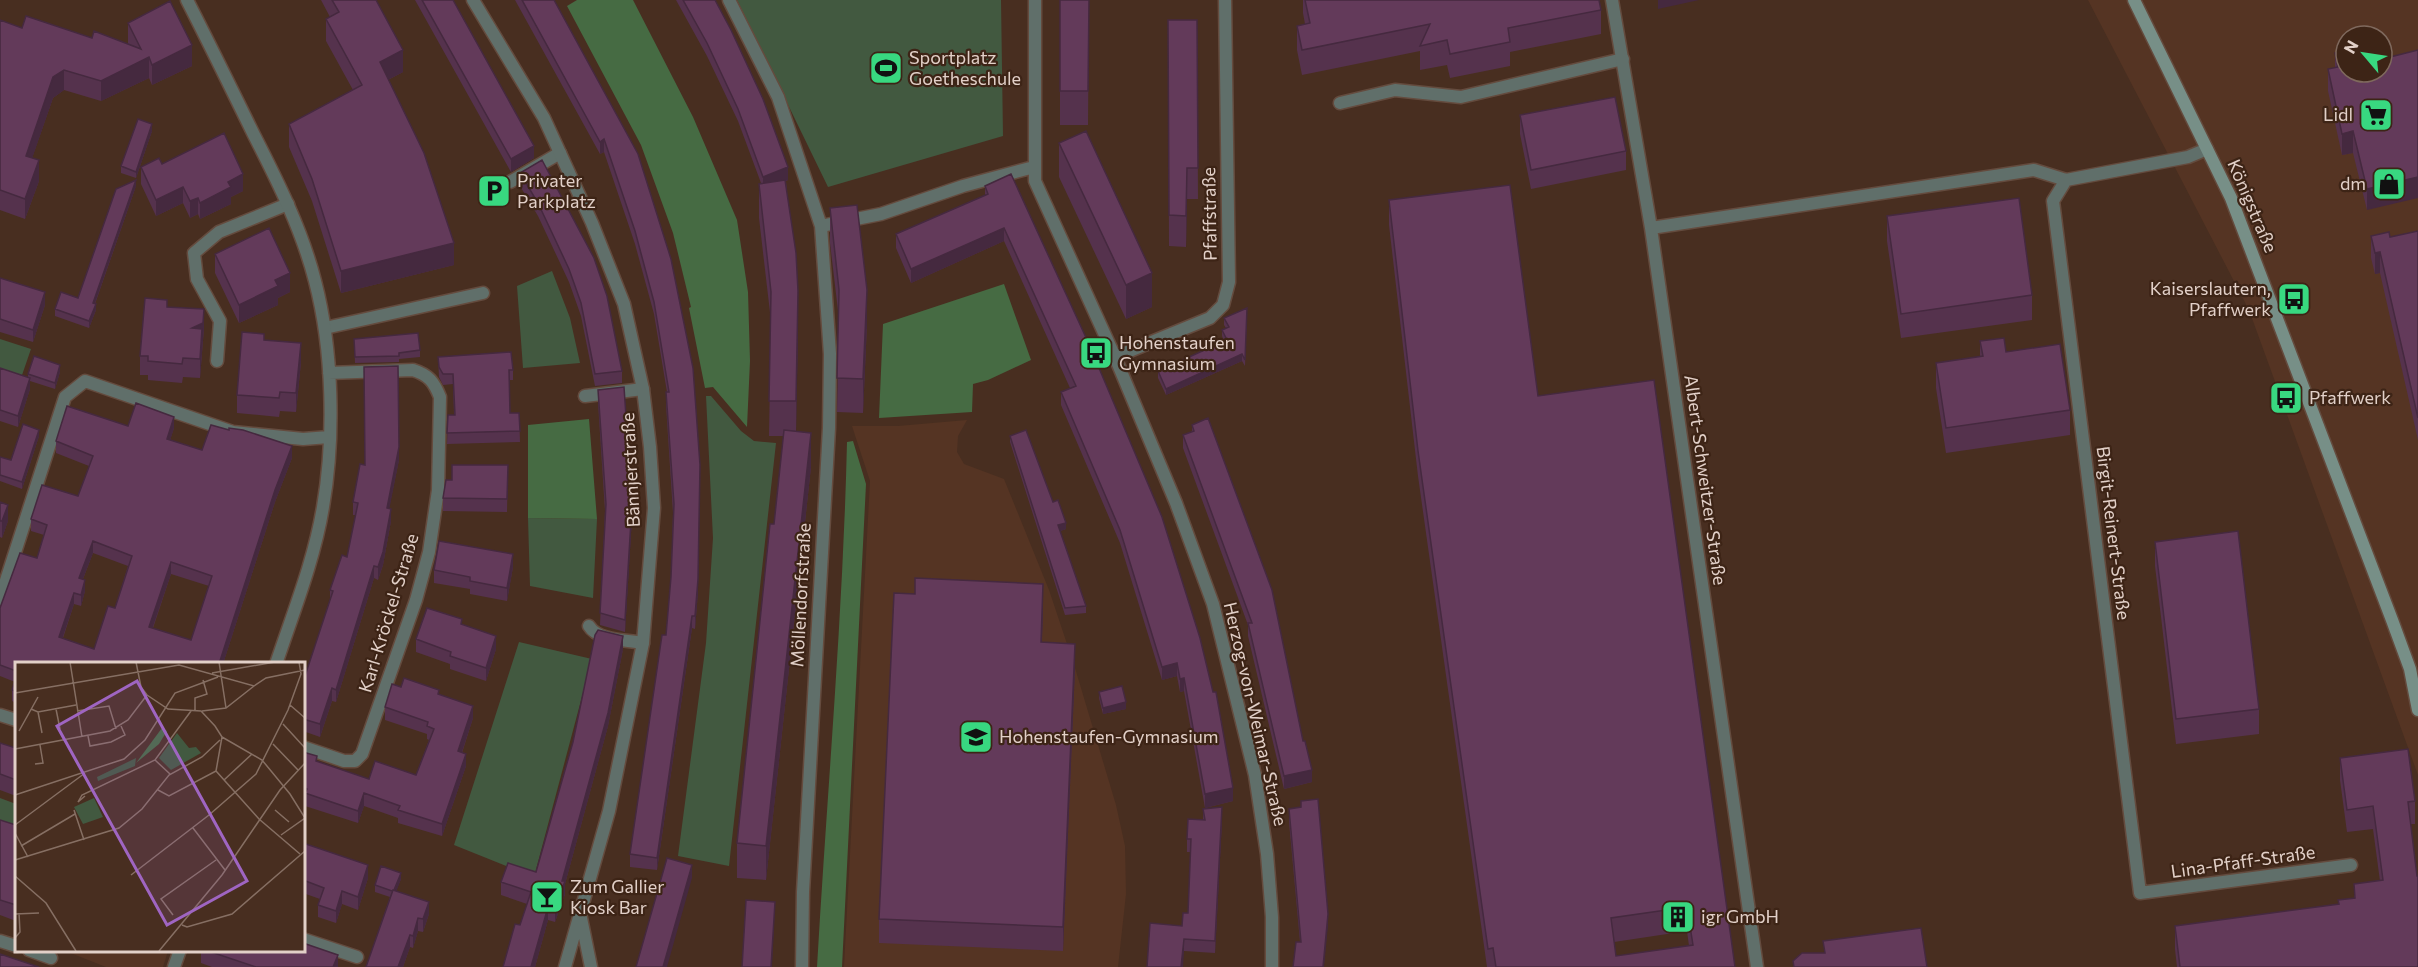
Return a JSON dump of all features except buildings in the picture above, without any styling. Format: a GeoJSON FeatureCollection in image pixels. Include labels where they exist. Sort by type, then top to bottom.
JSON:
{"type":"FeatureCollection","features":[{"type":"Feature","properties":{"kind":"main road","name":"Königstraße"},"geometry":{"type":"LineString","coordinates":[[2134,0],[2231,198],[2274,306],[2410,669],[2418,710]]}},
{"type":"Feature","properties":{"kind":"main road","name":"Königstraße"},"geometry":{"type":"LineString","coordinates":[[2410,669],[2418,682]]}},
{"type":"Feature","properties":{"kind":"street"},"geometry":{"type":"LineString","coordinates":[[188,0],[288,204],[315,279],[325,328],[329,373],[329,437],[323,506],[319,526],[277,662]]}},
{"type":"Feature","properties":{"kind":"street","name":"Bännjerstraße"},"geometry":{"type":"LineString","coordinates":[[473,0],[544,118],[592,223],[624,304],[643,388],[654,508],[643,643],[609,811],[580,914],[591,967]]}},
{"type":"Feature","properties":{"kind":"street","name":"Möllendorfstraße"},"geometry":{"type":"LineString","coordinates":[[729,0],[778,97],[821,226],[830,354],[829,428],[804,868],[801,967]]}},
{"type":"Feature","properties":{"kind":"street","name":"Herzog-von-Weimar-Straße"},"geometry":{"type":"LineString","coordinates":[[1035,0],[1034,167],[1038,193],[1115,357],[1176,503],[1213,604],[1255,775],[1268,854],[1272,916],[1272,967]]}},
{"type":"Feature","properties":{"kind":"street","name":"Pfaffstraße"},"geometry":{"type":"LineString","coordinates":[[1115,357],[1210,318],[1223,305],[1229,282],[1225,0]]}},
{"type":"Feature","properties":{"kind":"street","name":"Albert-Schweitzer-Straße"},"geometry":{"type":"LineString","coordinates":[[1612,0],[1651,228],[1757,967]]}},
{"type":"Feature","properties":{"kind":"street"},"geometry":{"type":"LineString","coordinates":[[1340,103],[1395,90],[1461,97],[1623,59]]}},
{"type":"Feature","properties":{"kind":"street"},"geometry":{"type":"LineString","coordinates":[[1651,228],[2034,170],[2066,180],[2188,157],[2207,148]]}},
{"type":"Feature","properties":{"kind":"street"},"geometry":{"type":"LineString","coordinates":[[510,182],[560,153]]}},
{"type":"Feature","properties":{"kind":"street"},"geometry":{"type":"LineString","coordinates":[[821,226],[881,214],[963,186],[1034,167]]}},
{"type":"Feature","properties":{"kind":"street","name":"Birgit-Reinert-Straße"},"geometry":{"type":"LineString","coordinates":[[2066,180],[2053,201],[2140,894]]}},
{"type":"Feature","properties":{"kind":"street"},"geometry":{"type":"LineString","coordinates":[[217,362],[220,321],[197,279],[194,253],[219,232],[288,204]]}},
{"type":"Feature","properties":{"kind":"street"},"geometry":{"type":"LineString","coordinates":[[325,328],[483,292]]}},
{"type":"Feature","properties":{"kind":"street","name":"Karl-Kröckel-Straße"},"geometry":{"type":"LineString","coordinates":[[304,747],[344,761],[356,761],[362,754],[416,600],[429,552],[438,490],[440,397],[434,383],[426,374],[414,370],[329,373]]}},
{"type":"Feature","properties":{"kind":"street"},"geometry":{"type":"LineString","coordinates":[[0,599],[65,397],[85,381],[233,432],[303,439],[329,437]]}},
{"type":"Feature","properties":{"kind":"street"},"geometry":{"type":"LineString","coordinates":[[585,396],[643,388]]}},
{"type":"Feature","properties":{"kind":"street"},"geometry":{"type":"LineString","coordinates":[[589,626],[593,632],[604,636],[643,643]]}},
{"type":"Feature","properties":{"kind":"street"},"geometry":{"type":"LineString","coordinates":[[0,715],[15,720]]}},
{"type":"Feature","properties":{"kind":"street","name":"Lina-Pfaff-Straße"},"geometry":{"type":"LineString","coordinates":[[2140,894],[2351,865]]}},
{"type":"Feature","properties":{"kind":"street"},"geometry":{"type":"LineString","coordinates":[[565,967],[580,914]]}},
{"type":"Feature","properties":{"kind":"street"},"geometry":{"type":"LineString","coordinates":[[304,939],[357,957]]}},
{"type":"Feature","properties":{"kind":"street"},"geometry":{"type":"LineString","coordinates":[[0,941],[15,946]]}},
{"type":"Feature","properties":{"kind":"street"},"geometry":{"type":"LineString","coordinates":[[31,952],[51,958]]}},
{"type":"Feature","properties":{"kind":"street"},"geometry":{"type":"LineString","coordinates":[[174,967],[180,952]]}},
{"type":"Feature","properties":{"kind":"shaded area"},"geometry":{"type":"Polygon","coordinates":[[[2088,0],[2418,0],[2418,775],[2249,310],[2088,0]]]}},
{"type":"Feature","properties":{"kind":"shaded area","name":"Hohenstaufen-Gymnasium"},"geometry":{"type":"Polygon","coordinates":[[[967,420],[958,436],[957,452],[964,464],[1004,479],[1049,590],[1116,805],[1125,846],[1126,894],[1118,967],[844,967],[870,481],[852,426],[898,426],[967,420]]]}},
{"type":"Feature","properties":{"kind":"shaded area"},"geometry":{"type":"Polygon","coordinates":[[[68,952],[168,952],[163,967],[106,967],[68,952]]]}},
{"type":"Feature","properties":{"kind":"green space"},"geometry":{"type":"Polygon","coordinates":[[[577,0],[633,0],[693,117],[737,220],[748,292],[750,361],[747,427],[713,387],[705,388],[689,308],[691,307],[673,233],[641,145],[567,6],[577,0]]]}},
{"type":"Feature","properties":{"kind":"green space","name":"Sportplatz Goetheschule"},"geometry":{"type":"Polygon","coordinates":[[[737,0],[1001,0],[1003,136],[828,187],[737,0]]]}},
{"type":"Feature","properties":{"kind":"green space"},"geometry":{"type":"Polygon","coordinates":[[[552,271],[570,318],[580,363],[523,368],[517,286],[552,271]]]}},
{"type":"Feature","properties":{"kind":"green space"},"geometry":{"type":"Polygon","coordinates":[[[1004,284],[1031,360],[988,380],[973,384],[972,412],[879,418],[883,324],[1004,284]]]}},
{"type":"Feature","properties":{"kind":"green space"},"geometry":{"type":"Polygon","coordinates":[[[0,339],[31,349],[21,378],[0,371],[0,339]]]}},
{"type":"Feature","properties":{"kind":"green space"},"geometry":{"type":"Polygon","coordinates":[[[706,396],[711,396],[741,431],[754,441],[776,443],[729,866],[678,856],[706,643],[713,538],[706,396]]]}},
{"type":"Feature","properties":{"kind":"green space"},"geometry":{"type":"Polygon","coordinates":[[[589,419],[597,519],[528,518],[528,425],[589,419]]]}},
{"type":"Feature","properties":{"kind":"green space"},"geometry":{"type":"Polygon","coordinates":[[[853,441],[866,484],[842,967],[817,967],[838,639],[847,442],[853,441]]]}},
{"type":"Feature","properties":{"kind":"green space"},"geometry":{"type":"Polygon","coordinates":[[[528,518],[597,519],[593,598],[530,586],[528,518]]]}},
{"type":"Feature","properties":{"kind":"green space"},"geometry":{"type":"Polygon","coordinates":[[[519,642],[592,659],[534,877],[454,845],[519,642]]]}},
{"type":"Feature","properties":{"kind":"green space"},"geometry":{"type":"Polygon","coordinates":[[[0,798],[15,804],[15,837],[0,831],[0,798]]]}},
{"type":"Feature","properties":{"kind":"place","name":"Sportplatz Goetheschule"},"geometry":{"type":"Point","coordinates":[886,68]}},
{"type":"Feature","properties":{"kind":"place","name":"Lidl"},"geometry":{"type":"Point","coordinates":[2376,115]}},
{"type":"Feature","properties":{"kind":"place","name":"dm"},"geometry":{"type":"Point","coordinates":[2389,184]}},
{"type":"Feature","properties":{"kind":"place","name":"Privater Parkplatz"},"geometry":{"type":"Point","coordinates":[494,191]}},
{"type":"Feature","properties":{"kind":"place","name":"Kaiserslautern, Pfaffwerk"},"geometry":{"type":"Point","coordinates":[2294,299]}},
{"type":"Feature","properties":{"kind":"place","name":"Hohenstaufen Gymnasium"},"geometry":{"type":"Point","coordinates":[1096,353]}},
{"type":"Feature","properties":{"kind":"place","name":"Pfaffwerk"},"geometry":{"type":"Point","coordinates":[2286,398]}},
{"type":"Feature","properties":{"kind":"place","name":"Hohenstaufen-Gymnasium"},"geometry":{"type":"Point","coordinates":[976,737]}},
{"type":"Feature","properties":{"kind":"place","name":"Zum Gallier Kiosk Bar"},"geometry":{"type":"Point","coordinates":[547,897]}},
{"type":"Feature","properties":{"kind":"place","name":"igr GmbH"},"geometry":{"type":"Point","coordinates":[1678,917]}}]}
